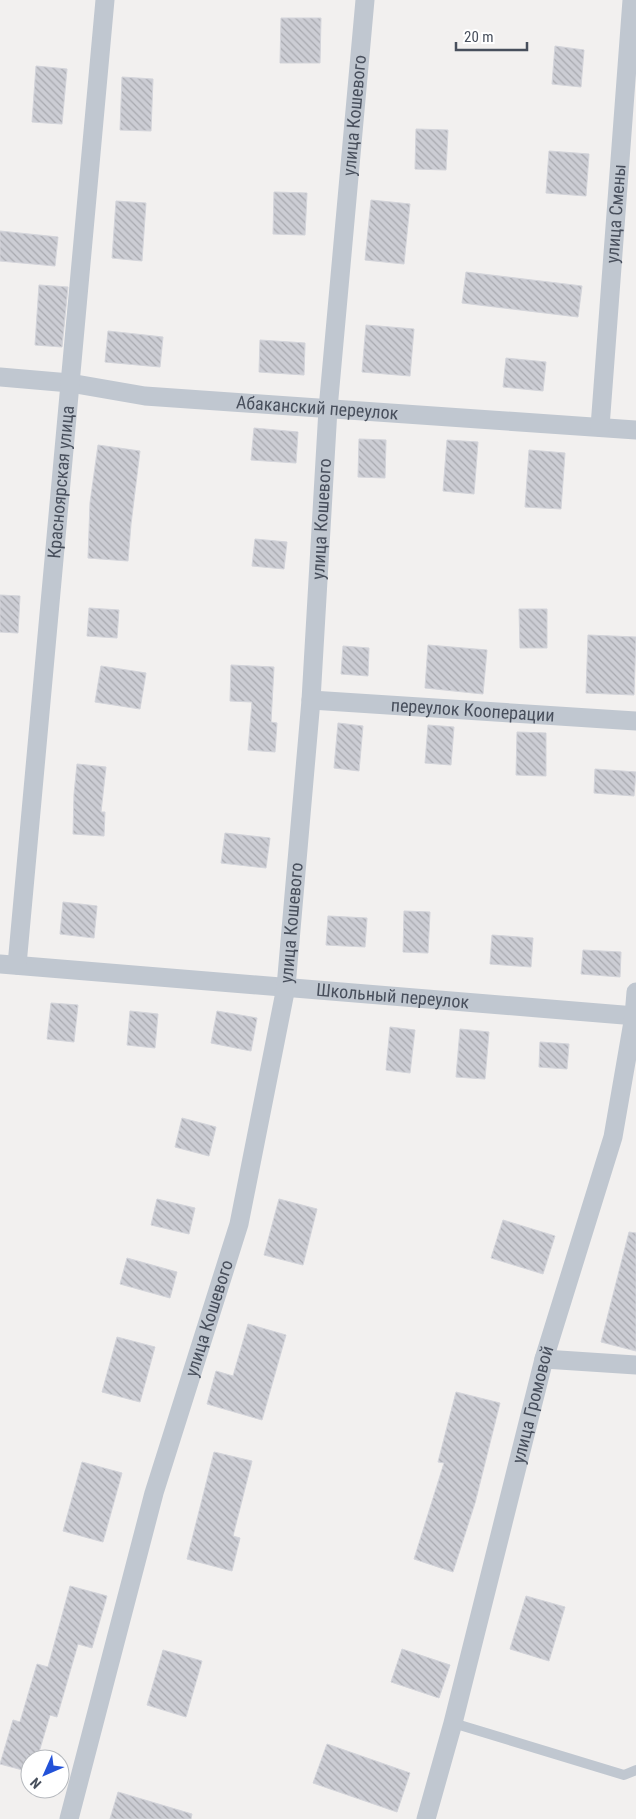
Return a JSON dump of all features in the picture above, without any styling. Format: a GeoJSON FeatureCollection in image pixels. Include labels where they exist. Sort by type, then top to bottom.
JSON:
{"type":"FeatureCollection","features":[{"type":"Feature","properties":{"kind":"street","name":"Красноярская улица"},"geometry":{"type":"LineString","coordinates":[[8,964],[70,383],[105,0]]}},
{"type":"Feature","properties":{"kind":"street","name":"улица Кошевого"},"geometry":{"type":"LineString","coordinates":[[69,1819],[154,1493],[239,1224],[286,987],[311,700],[328,409],[365,0]]}},
{"type":"Feature","properties":{"kind":"street","name":"улица Смены"},"geometry":{"type":"LineString","coordinates":[[600,427],[632,0]]}},
{"type":"Feature","properties":{"kind":"street","name":"Абаканский переулок"},"geometry":{"type":"LineString","coordinates":[[0,377],[70,383],[145,396],[636,430]]}},
{"type":"Feature","properties":{"kind":"street","name":"переулок Кооперации"},"geometry":{"type":"LineString","coordinates":[[311,700],[636,721]]}},
{"type":"Feature","properties":{"kind":"street","name":"Школьный переулок"},"geometry":{"type":"LineString","coordinates":[[8,964],[635,1016]]}},
{"type":"Feature","properties":{"kind":"street","name":"улица Громовой"},"geometry":{"type":"LineString","coordinates":[[426,1819],[453,1723],[544,1359],[613,1137],[635,1016],[636,992]]}},
{"type":"Feature","properties":{"kind":"street"},"geometry":{"type":"LineString","coordinates":[[544,1359],[636,1365]]}},
{"type":"Feature","properties":{"kind":"lane"},"geometry":{"type":"LineString","coordinates":[[453,1723],[624,1775],[636,1770]]}},
{"type":"Feature","properties":{"kind":"building"},"geometry":{"type":"Polygon","coordinates":[[[281,18],[321,18],[320,63],[280,63],[281,18]]]}},
{"type":"Feature","properties":{"kind":"building"},"geometry":{"type":"Polygon","coordinates":[[[555,46],[584,50],[581,87],[552,84],[555,46]]]}},
{"type":"Feature","properties":{"kind":"building"},"geometry":{"type":"Polygon","coordinates":[[[36,66],[67,69],[62,124],[32,122],[36,66]]]}},
{"type":"Feature","properties":{"kind":"building"},"geometry":{"type":"Polygon","coordinates":[[[122,77],[153,79],[151,131],[120,130],[122,77]]]}},
{"type":"Feature","properties":{"kind":"building"},"geometry":{"type":"Polygon","coordinates":[[[416,129],[448,130],[446,170],[415,169],[416,129]]]}},
{"type":"Feature","properties":{"kind":"building"},"geometry":{"type":"Polygon","coordinates":[[[549,151],[589,154],[586,196],[546,193],[549,151]]]}},
{"type":"Feature","properties":{"kind":"building"},"geometry":{"type":"Polygon","coordinates":[[[274,192],[307,193],[305,235],[273,234],[274,192]]]}},
{"type":"Feature","properties":{"kind":"building"},"geometry":{"type":"Polygon","coordinates":[[[371,200],[410,204],[404,264],[365,260],[371,200]]]}},
{"type":"Feature","properties":{"kind":"building"},"geometry":{"type":"Polygon","coordinates":[[[116,201],[146,203],[142,261],[112,258],[116,201]]]}},
{"type":"Feature","properties":{"kind":"building"},"geometry":{"type":"Polygon","coordinates":[[[0,231],[58,237],[55,266],[0,261],[0,231]]]}},
{"type":"Feature","properties":{"kind":"building"},"geometry":{"type":"Polygon","coordinates":[[[466,272],[582,286],[578,317],[462,303],[466,272]]]}},
{"type":"Feature","properties":{"kind":"building"},"geometry":{"type":"Polygon","coordinates":[[[39,285],[68,287],[62,347],[35,345],[39,285]]]}},
{"type":"Feature","properties":{"kind":"building"},"geometry":{"type":"Polygon","coordinates":[[[366,325],[414,329],[410,376],[362,372],[366,325]]]}},
{"type":"Feature","properties":{"kind":"building"},"geometry":{"type":"Polygon","coordinates":[[[108,331],[163,337],[160,367],[105,362],[108,331]]]}},
{"type":"Feature","properties":{"kind":"building"},"geometry":{"type":"Polygon","coordinates":[[[260,340],[305,343],[304,375],[259,372],[260,340]]]}},
{"type":"Feature","properties":{"kind":"building"},"geometry":{"type":"Polygon","coordinates":[[[506,358],[546,362],[543,391],[503,387],[506,358]]]}},
{"type":"Feature","properties":{"kind":"building"},"geometry":{"type":"Polygon","coordinates":[[[254,428],[298,432],[296,463],[251,460],[254,428]]]}},
{"type":"Feature","properties":{"kind":"building"},"geometry":{"type":"Polygon","coordinates":[[[359,439],[386,440],[385,478],[358,477],[359,439]]]}},
{"type":"Feature","properties":{"kind":"building"},"geometry":{"type":"Polygon","coordinates":[[[447,440],[478,442],[474,494],[443,491],[447,440]]]}},
{"type":"Feature","properties":{"kind":"building"},"geometry":{"type":"Polygon","coordinates":[[[98,445],[140,451],[128,561],[88,558],[90,503],[98,445]]]}},
{"type":"Feature","properties":{"kind":"building"},"geometry":{"type":"Polygon","coordinates":[[[529,450],[565,453],[561,509],[525,507],[529,450]]]}},
{"type":"Feature","properties":{"kind":"building"},"geometry":{"type":"Polygon","coordinates":[[[255,539],[287,542],[284,569],[252,566],[255,539]]]}},
{"type":"Feature","properties":{"kind":"building"},"geometry":{"type":"Polygon","coordinates":[[[0,595],[20,596],[18,633],[0,632],[0,595]]]}},
{"type":"Feature","properties":{"kind":"building"},"geometry":{"type":"Polygon","coordinates":[[[89,608],[119,610],[117,638],[87,636],[89,608]]]}},
{"type":"Feature","properties":{"kind":"building"},"geometry":{"type":"Polygon","coordinates":[[[519,609],[547,609],[547,648],[520,648],[519,609]]]}},
{"type":"Feature","properties":{"kind":"building"},"geometry":{"type":"Polygon","coordinates":[[[588,635],[636,637],[634,695],[586,693],[588,635]]]}},
{"type":"Feature","properties":{"kind":"building"},"geometry":{"type":"Polygon","coordinates":[[[428,645],[487,650],[483,694],[425,688],[428,645]]]}},
{"type":"Feature","properties":{"kind":"building"},"geometry":{"type":"Polygon","coordinates":[[[343,646],[369,648],[368,676],[341,674],[343,646]]]}},
{"type":"Feature","properties":{"kind":"building"},"geometry":{"type":"Polygon","coordinates":[[[231,665],[274,667],[271,722],[277,723],[275,752],[248,750],[252,702],[230,701],[231,665]]]}},
{"type":"Feature","properties":{"kind":"building"},"geometry":{"type":"Polygon","coordinates":[[[101,666],[146,673],[140,709],[95,702],[101,666]]]}},
{"type":"Feature","properties":{"kind":"building"},"geometry":{"type":"Polygon","coordinates":[[[338,723],[363,726],[359,771],[334,768],[338,723]]]}},
{"type":"Feature","properties":{"kind":"building"},"geometry":{"type":"Polygon","coordinates":[[[428,725],[454,727],[451,765],[425,763],[428,725]]]}},
{"type":"Feature","properties":{"kind":"building"},"geometry":{"type":"Polygon","coordinates":[[[517,732],[546,733],[546,776],[516,775],[517,732]]]}},
{"type":"Feature","properties":{"kind":"building"},"geometry":{"type":"Polygon","coordinates":[[[77,764],[106,767],[101,812],[105,812],[104,836],[73,834],[77,764]]]}},
{"type":"Feature","properties":{"kind":"building"},"geometry":{"type":"Polygon","coordinates":[[[595,769],[636,772],[634,796],[594,793],[595,769]]]}},
{"type":"Feature","properties":{"kind":"building"},"geometry":{"type":"Polygon","coordinates":[[[225,833],[270,838],[266,868],[221,863],[225,833]]]}},
{"type":"Feature","properties":{"kind":"building"},"geometry":{"type":"Polygon","coordinates":[[[63,902],[97,906],[94,938],[60,934],[63,902]]]}},
{"type":"Feature","properties":{"kind":"building"},"geometry":{"type":"Polygon","coordinates":[[[404,911],[430,912],[428,953],[403,952],[404,911]]]}},
{"type":"Feature","properties":{"kind":"building"},"geometry":{"type":"Polygon","coordinates":[[[328,916],[367,918],[365,947],[326,945],[328,916]]]}},
{"type":"Feature","properties":{"kind":"building"},"geometry":{"type":"Polygon","coordinates":[[[492,935],[533,938],[531,967],[490,964],[492,935]]]}},
{"type":"Feature","properties":{"kind":"building"},"geometry":{"type":"Polygon","coordinates":[[[583,950],[621,952],[620,977],[581,974],[583,950]]]}},
{"type":"Feature","properties":{"kind":"building"},"geometry":{"type":"Polygon","coordinates":[[[51,1003],[78,1005],[74,1042],[47,1039],[51,1003]]]}},
{"type":"Feature","properties":{"kind":"building"},"geometry":{"type":"Polygon","coordinates":[[[130,1011],[158,1014],[155,1048],[127,1045],[130,1011]]]}},
{"type":"Feature","properties":{"kind":"building"},"geometry":{"type":"Polygon","coordinates":[[[217,1011],[257,1018],[251,1051],[211,1043],[217,1011]]]}},
{"type":"Feature","properties":{"kind":"building"},"geometry":{"type":"Polygon","coordinates":[[[390,1027],[415,1030],[410,1073],[386,1070],[390,1027]]]}},
{"type":"Feature","properties":{"kind":"building"},"geometry":{"type":"Polygon","coordinates":[[[460,1029],[489,1032],[485,1079],[456,1077],[460,1029]]]}},
{"type":"Feature","properties":{"kind":"building"},"geometry":{"type":"Polygon","coordinates":[[[540,1042],[569,1044],[567,1069],[539,1067],[540,1042]]]}},
{"type":"Feature","properties":{"kind":"building"},"geometry":{"type":"Polygon","coordinates":[[[182,1118],[216,1127],[209,1156],[175,1147],[182,1118]]]}},
{"type":"Feature","properties":{"kind":"building"},"geometry":{"type":"Polygon","coordinates":[[[157,1199],[195,1208],[189,1234],[151,1225],[157,1199]]]}},
{"type":"Feature","properties":{"kind":"building"},"geometry":{"type":"Polygon","coordinates":[[[279,1199],[317,1209],[303,1265],[264,1255],[279,1199]]]}},
{"type":"Feature","properties":{"kind":"building"},"geometry":{"type":"Polygon","coordinates":[[[503,1220],[555,1236],[543,1274],[491,1258],[503,1220]]]}},
{"type":"Feature","properties":{"kind":"building"},"geometry":{"type":"Polygon","coordinates":[[[629,1232],[636,1233],[636,1351],[601,1342],[629,1232]]]}},
{"type":"Feature","properties":{"kind":"building"},"geometry":{"type":"Polygon","coordinates":[[[127,1258],[177,1272],[170,1298],[120,1284],[127,1258]]]}},
{"type":"Feature","properties":{"kind":"building"},"geometry":{"type":"Polygon","coordinates":[[[248,1324],[286,1335],[262,1420],[207,1404],[216,1371],[233,1376],[248,1324]]]}},
{"type":"Feature","properties":{"kind":"building"},"geometry":{"type":"Polygon","coordinates":[[[117,1337],[155,1347],[140,1402],[102,1392],[117,1337]]]}},
{"type":"Feature","properties":{"kind":"building"},"geometry":{"type":"Polygon","coordinates":[[[456,1392],[500,1403],[475,1503],[453,1572],[414,1559],[444,1463],[438,1462],[456,1392]]]}},
{"type":"Feature","properties":{"kind":"building"},"geometry":{"type":"Polygon","coordinates":[[[214,1452],[252,1461],[233,1536],[240,1538],[232,1571],[187,1559],[214,1452]]]}},
{"type":"Feature","properties":{"kind":"building"},"geometry":{"type":"Polygon","coordinates":[[[82,1462],[122,1473],[103,1542],[63,1531],[82,1462]]]}},
{"type":"Feature","properties":{"kind":"building"},"geometry":{"type":"Polygon","coordinates":[[[70,1586],[107,1596],[92,1648],[78,1644],[57,1717],[50,1715],[40,1749],[20,1749],[20,1769],[0,1764],[13,1720],[20,1722],[37,1664],[48,1667],[70,1586]]]}},
{"type":"Feature","properties":{"kind":"building"},"geometry":{"type":"Polygon","coordinates":[[[526,1596],[565,1607],[549,1661],[510,1649],[526,1596]]]}},
{"type":"Feature","properties":{"kind":"building"},"geometry":{"type":"Polygon","coordinates":[[[402,1649],[450,1665],[439,1698],[391,1682],[402,1649]]]}},
{"type":"Feature","properties":{"kind":"building"},"geometry":{"type":"Polygon","coordinates":[[[163,1650],[202,1661],[186,1717],[147,1705],[163,1650]]]}},
{"type":"Feature","properties":{"kind":"building"},"geometry":{"type":"Polygon","coordinates":[[[327,1744],[410,1773],[397,1812],[313,1783],[327,1744]]]}},
{"type":"Feature","properties":{"kind":"building"},"geometry":{"type":"Polygon","coordinates":[[[118,1792],[192,1814],[191,1819],[110,1819],[118,1792]]]}}]}
